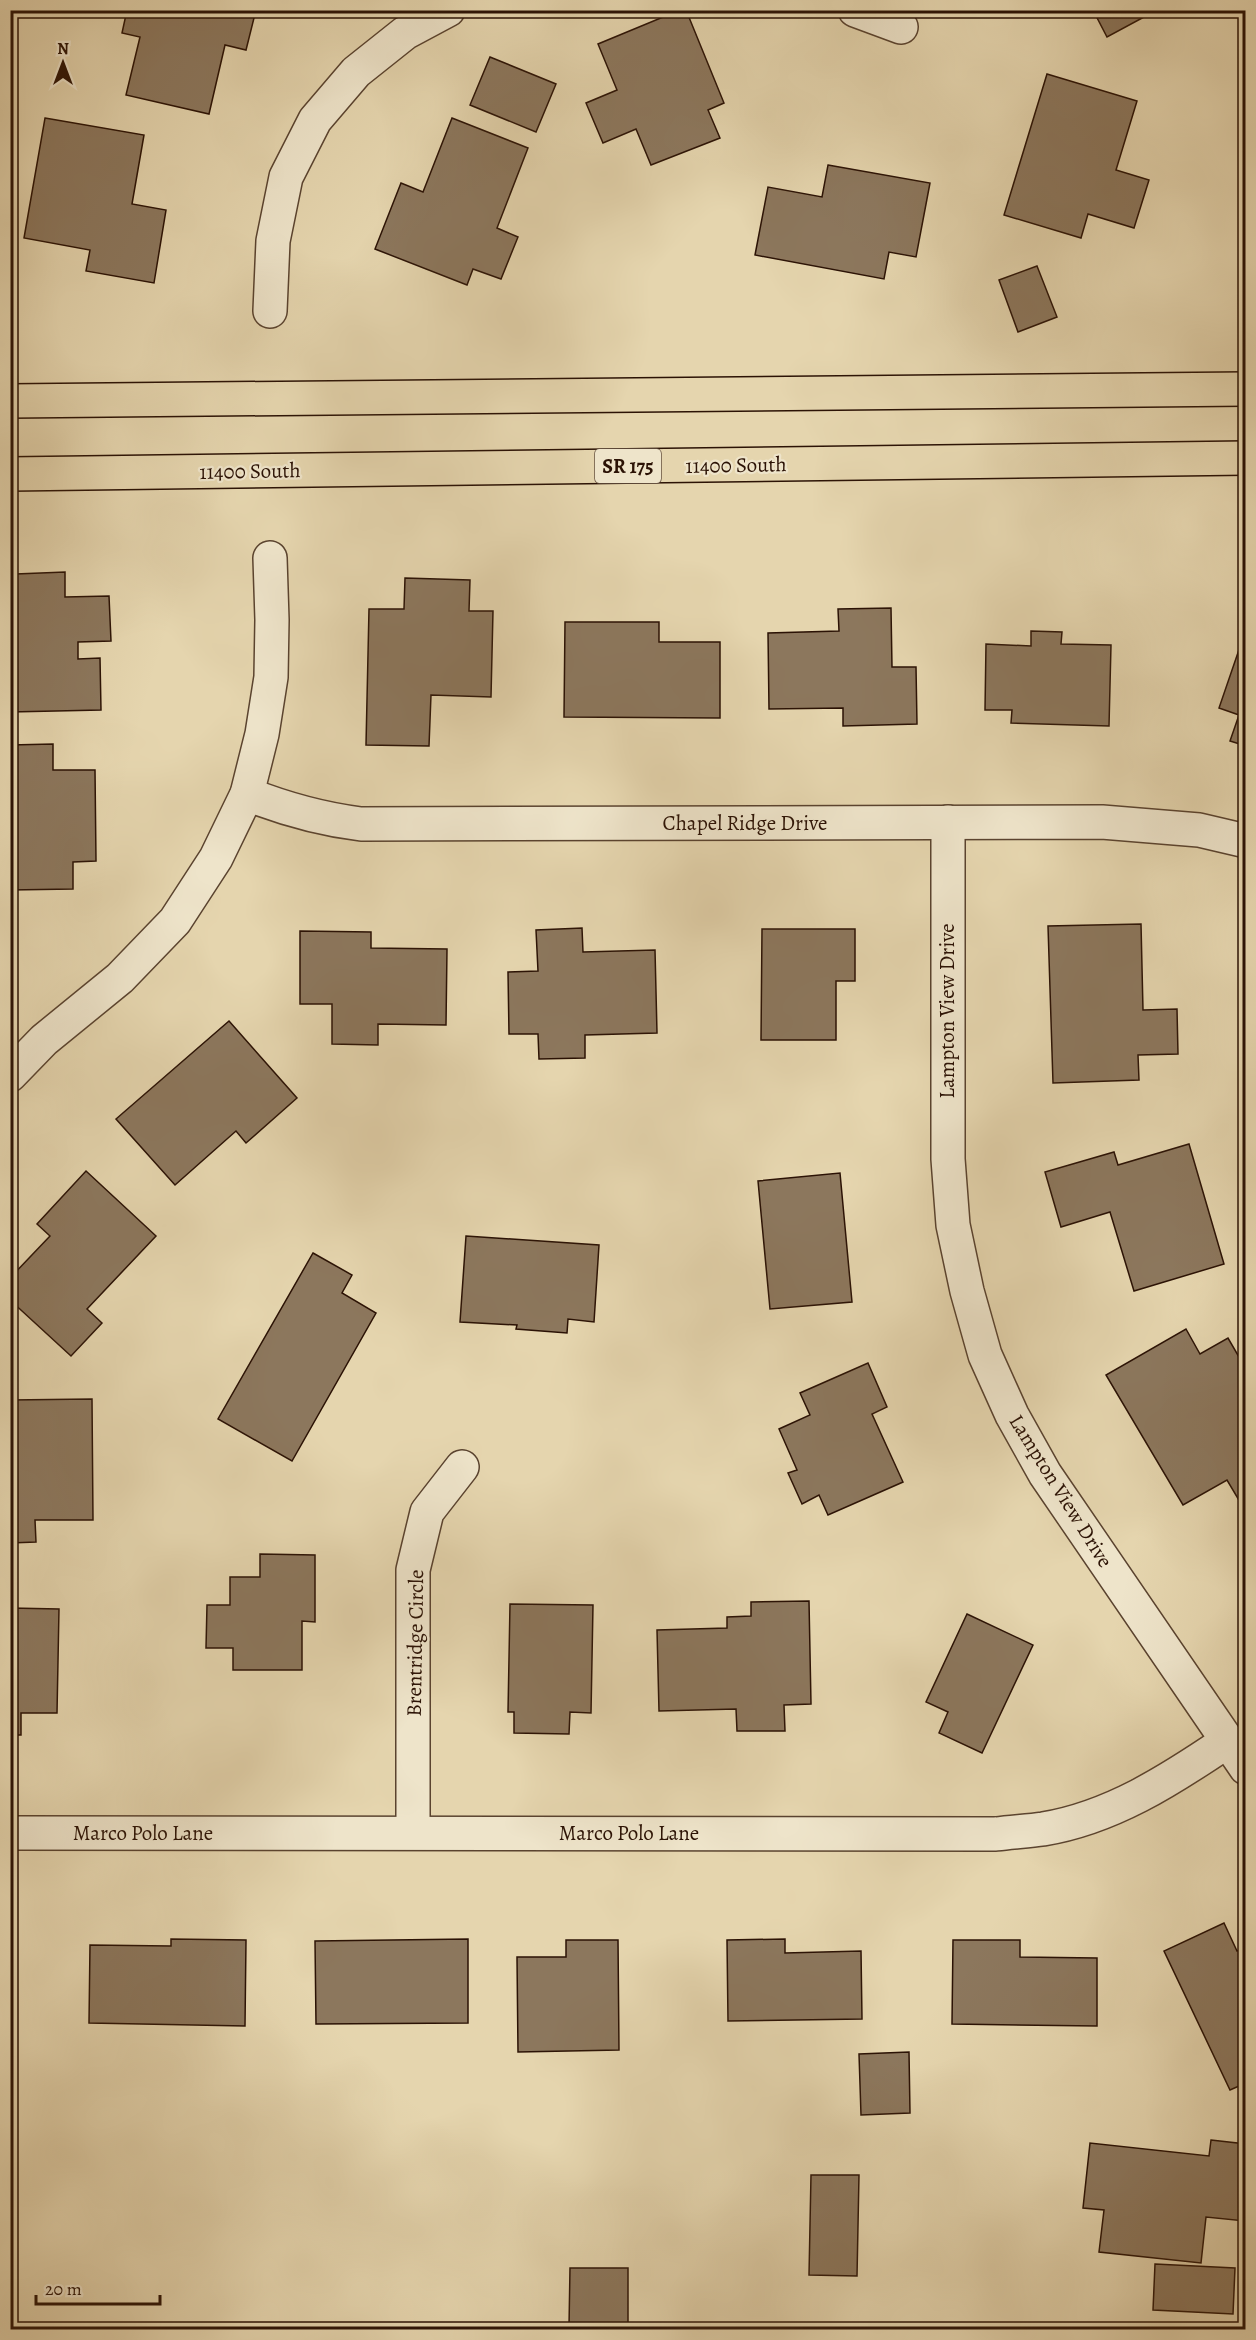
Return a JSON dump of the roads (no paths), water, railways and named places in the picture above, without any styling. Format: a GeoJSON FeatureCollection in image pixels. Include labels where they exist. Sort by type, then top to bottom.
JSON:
{"type":"FeatureCollection","features":[{"type":"Feature","properties":{"kind":"main road"},"geometry":{"type":"LineString","coordinates":[[10,401],[1245,389]]}},
{"type":"Feature","properties":{"kind":"main road","name":"11400 South"},"geometry":{"type":"LineString","coordinates":[[10,474],[1245,458]]}},
{"type":"Feature","properties":{"kind":"street"},"geometry":{"type":"LineString","coordinates":[[270,311],[273,241],[286,177],[315,120],[356,72],[405,33],[448,10]]}},
{"type":"Feature","properties":{"kind":"street"},"geometry":{"type":"LineString","coordinates":[[855,10],[901,27]]}},
{"type":"Feature","properties":{"kind":"street"},"geometry":{"type":"LineString","coordinates":[[10,1074],[44,1040],[120,978],[175,921],[216,858],[248,794],[262,734],[271,677],[270,558]]}},
{"type":"Feature","properties":{"kind":"street","name":"Chapel Ridge Drive"},"geometry":{"type":"LineString","coordinates":[[248,794],[298,813],[361,824],[1102,822],[1199,830],[1245,841]]}},
{"type":"Feature","properties":{"kind":"street","name":"Lampton View Drive"},"geometry":{"type":"LineString","coordinates":[[948,822],[948,1159],[953,1225],[967,1291],[985,1354],[1012,1415],[1045,1474],[1245,1768]]}},
{"type":"Feature","properties":{"kind":"street","name":"Brentridge Circle"},"geometry":{"type":"LineString","coordinates":[[413,1832],[413,1570],[427,1512],[462,1467]]}},
{"type":"Feature","properties":{"kind":"street","name":"Marco Polo Lane"},"geometry":{"type":"LineString","coordinates":[[10,1833],[996,1834],[1044,1829],[1089,1817],[1132,1799],[1175,1777],[1226,1742]]}}]}
